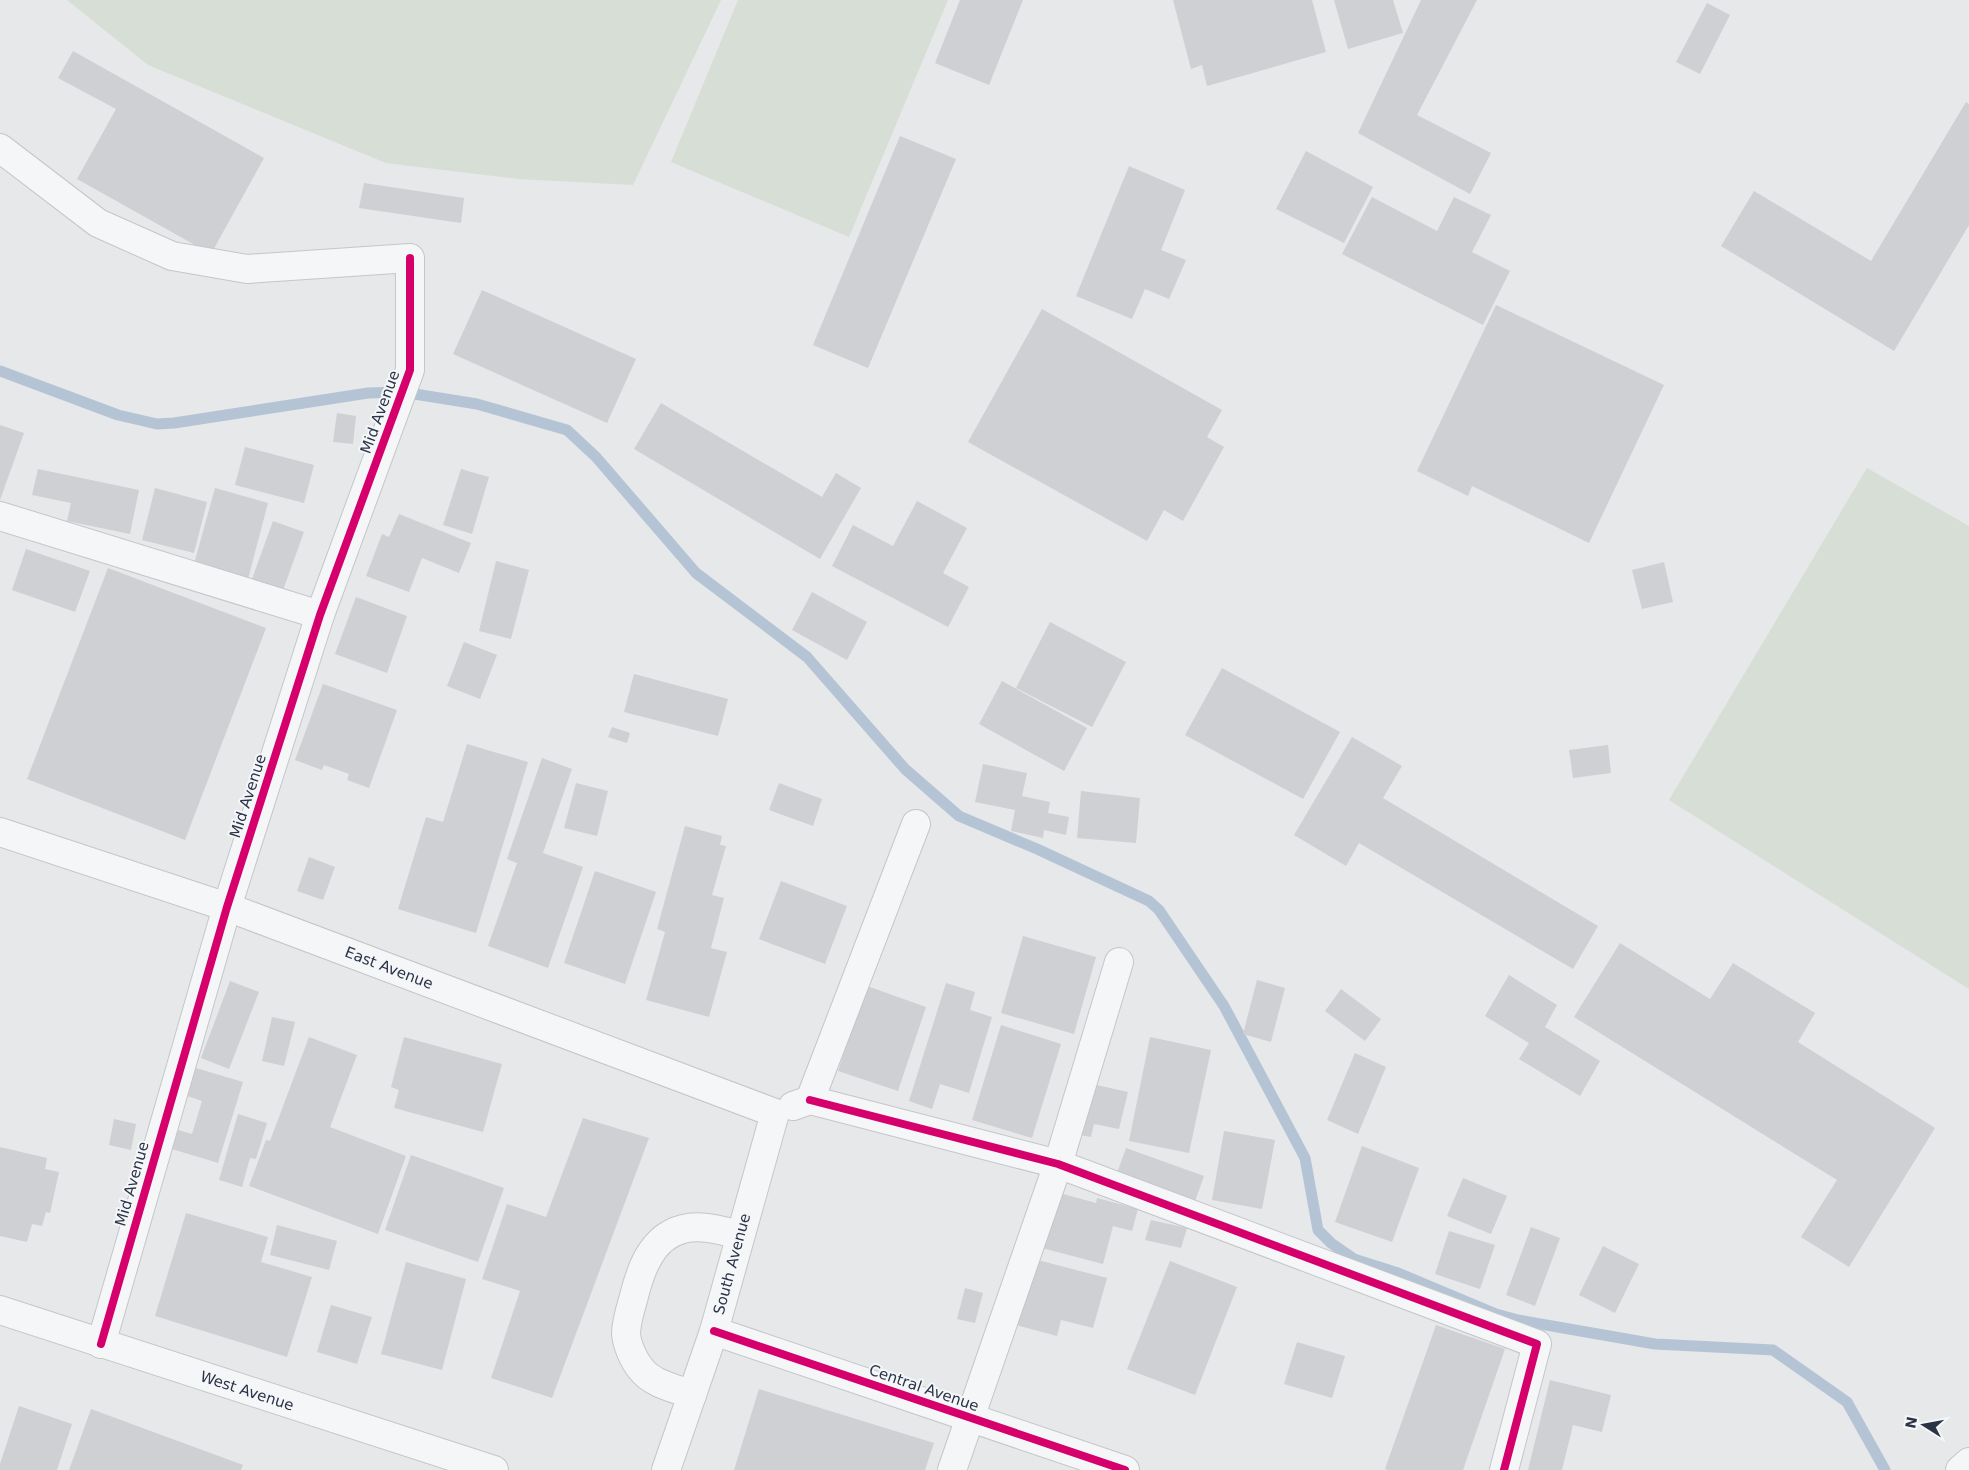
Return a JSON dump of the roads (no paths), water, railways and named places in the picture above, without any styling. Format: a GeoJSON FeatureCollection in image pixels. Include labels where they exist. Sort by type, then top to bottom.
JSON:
{"type":"FeatureCollection","features":[{"type":"Feature","properties":{"kind":"street","name":"Mid Avenue"},"geometry":{"type":"LineString","coordinates":[[0,148],[98,223],[172,256],[247,269],[410,258],[410,370],[320,615],[226,907],[101,1344]]}},
{"type":"Feature","properties":{"kind":"street"},"geometry":{"type":"LineString","coordinates":[[0,516],[320,615]]}},
{"type":"Feature","properties":{"kind":"street"},"geometry":{"type":"LineString","coordinates":[[810,1100],[916,824]]}},
{"type":"Feature","properties":{"kind":"street","name":"East Avenue"},"geometry":{"type":"LineString","coordinates":[[0,832],[226,907],[775,1112]]}},
{"type":"Feature","properties":{"kind":"street"},"geometry":{"type":"LineString","coordinates":[[952,1470],[1058,1164],[1119,962]]}},
{"type":"Feature","properties":{"kind":"street"},"geometry":{"type":"LineString","coordinates":[[775,1112],[810,1100],[1058,1164],[1537,1344],[1504,1470]]}},
{"type":"Feature","properties":{"kind":"street","name":"South Avenue"},"geometry":{"type":"LineString","coordinates":[[666,1470],[714,1331],[775,1112]]}},
{"type":"Feature","properties":{"kind":"street"},"geometry":{"type":"LineString","coordinates":[[692,1395],[653,1380],[641,1369],[632,1354],[626,1334],[640,1273],[653,1250],[667,1235],[684,1228],[702,1227],[740,1234]]}},
{"type":"Feature","properties":{"kind":"street","name":"West Avenue"},"geometry":{"type":"LineString","coordinates":[[0,1310],[494,1470]]}},
{"type":"Feature","properties":{"kind":"street","name":"Central Avenue"},"geometry":{"type":"LineString","coordinates":[[714,1331],[1125,1470]]}},
{"type":"Feature","properties":{"kind":"street"},"geometry":{"type":"LineString","coordinates":[[1960,1470],[1969,1462]]}},
{"type":"Feature","properties":{"kind":"waterway"},"geometry":{"type":"LineString","coordinates":[[0,371],[118,415],[157,424],[368,393],[402,392],[477,404],[567,430],[596,457],[696,573],[807,657],[905,769],[959,816],[1037,849],[1149,901],[1159,910],[1224,1006],[1305,1158],[1318,1230],[1331,1243],[1354,1259],[1398,1273],[1496,1314],[1518,1320],[1655,1344],[1773,1350],[1847,1402],[1885,1470]]}}]}
